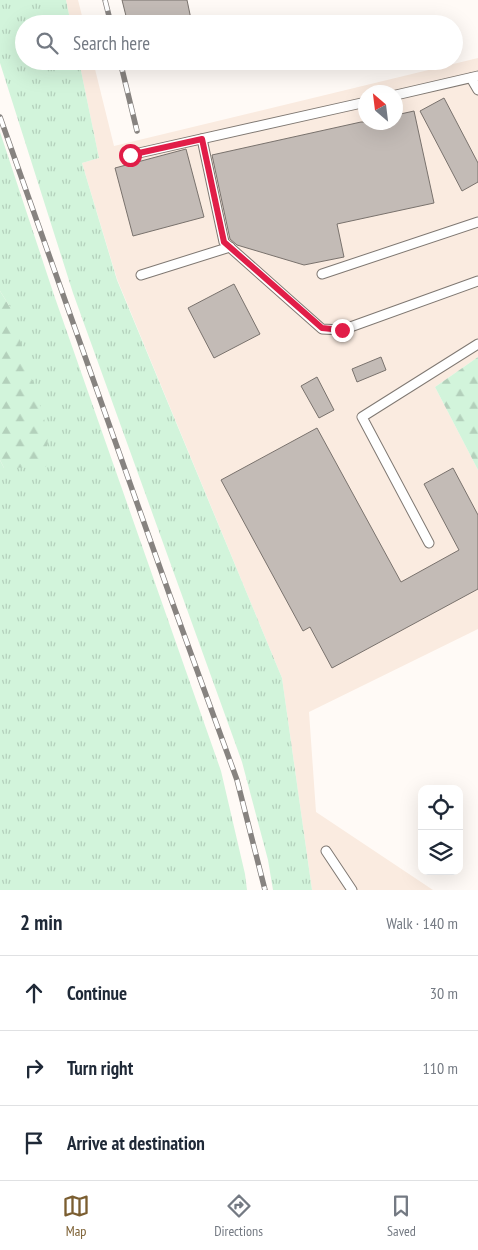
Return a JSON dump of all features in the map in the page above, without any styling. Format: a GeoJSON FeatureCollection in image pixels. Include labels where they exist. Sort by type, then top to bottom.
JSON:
{"type":"FeatureCollection","features":[{"type":"Feature","properties":{"kind":"lane"},"geometry":{"type":"LineString","coordinates":[[403,93],[475,77],[478,90]]}},
{"type":"Feature","properties":{"kind":"lane"},"geometry":{"type":"LineString","coordinates":[[130,155],[358,104]]}},
{"type":"Feature","properties":{"kind":"lane"},"geometry":{"type":"LineString","coordinates":[[202,139],[224,242],[322,328],[342,330],[478,282]]}},
{"type":"Feature","properties":{"kind":"lane"},"geometry":{"type":"LineString","coordinates":[[322,274],[478,222]]}},
{"type":"Feature","properties":{"kind":"lane"},"geometry":{"type":"LineString","coordinates":[[141,275],[230,248]]}},
{"type":"Feature","properties":{"kind":"lane"},"geometry":{"type":"LineString","coordinates":[[428,543],[362,417],[478,344]]}},
{"type":"Feature","properties":{"kind":"lane"},"geometry":{"type":"LineString","coordinates":[[326,851],[352,890]]}},
{"type":"Feature","properties":{"kind":"shaded area"},"geometry":{"type":"Polygon","coordinates":[[[66,0],[78,0],[82,15],[69,15],[66,0]]]}},
{"type":"Feature","properties":{"kind":"shaded area"},"geometry":{"type":"Polygon","coordinates":[[[478,58],[478,357],[435,387],[478,470],[478,629],[309,712],[316,812],[433,890],[312,890],[282,678],[117,279],[82,163],[99,158],[81,70],[95,70],[114,146],[358,87],[358,130],[403,130],[403,85],[366,85],[428,70],[463,70],[463,62],[478,58]]]}},
{"type":"Feature","properties":{"kind":"green space"},"geometry":{"type":"Polygon","coordinates":[[[0,0],[66,0],[69,15],[15,15],[15,70],[81,70],[99,158],[82,163],[117,280],[282,678],[312,890],[273,890],[268,860],[242,762],[73,293],[0,63],[0,0]]]}},
{"type":"Feature","properties":{"kind":"green space"},"geometry":{"type":"Polygon","coordinates":[[[0,132],[54,295],[221,771],[247,890],[0,890],[0,460],[4,468],[10,307],[0,291],[0,132]]]}},
{"type":"Feature","properties":{"kind":"green space"},"geometry":{"type":"Polygon","coordinates":[[[0,291],[10,307],[48,432],[46,467],[4,468],[0,460],[0,291]]]}},
{"type":"Feature","properties":{"kind":"green space"},"geometry":{"type":"Polygon","coordinates":[[[478,357],[478,470],[435,387],[478,357]]]}},
{"type":"Feature","properties":{"kind":"building"},"geometry":{"type":"Polygon","coordinates":[[[122,0],[187,0],[190,15],[126,15],[122,0]]]}},
{"type":"Feature","properties":{"kind":"building"},"geometry":{"type":"Polygon","coordinates":[[[444,98],[478,163],[478,182],[462,191],[420,111],[444,98]]]}},
{"type":"Feature","properties":{"kind":"building"},"geometry":{"type":"Polygon","coordinates":[[[414,111],[434,203],[337,224],[344,257],[304,265],[237,245],[230,239],[212,155],[358,123],[358,130],[403,130],[403,113],[414,111]]]}},
{"type":"Feature","properties":{"kind":"building"},"geometry":{"type":"Polygon","coordinates":[[[186,149],[204,217],[133,236],[115,168],[186,149]]]}},
{"type":"Feature","properties":{"kind":"building"},"geometry":{"type":"Polygon","coordinates":[[[234,284],[260,334],[214,358],[188,308],[234,284]]]}},
{"type":"Feature","properties":{"kind":"building"},"geometry":{"type":"Polygon","coordinates":[[[381,357],[386,370],[357,382],[352,369],[381,357]]]}},
{"type":"Feature","properties":{"kind":"building"},"geometry":{"type":"Polygon","coordinates":[[[317,377],[334,410],[319,418],[301,386],[317,377]]]}},
{"type":"Feature","properties":{"kind":"building"},"geometry":{"type":"Polygon","coordinates":[[[317,428],[401,582],[459,550],[424,484],[453,468],[478,515],[478,589],[332,668],[310,627],[303,631],[221,480],[317,428]]]}},
{"type":"Feature","properties":{"kind":"railway"},"geometry":{"type":"LineString","coordinates":[[105,0],[109,15]]}},
{"type":"Feature","properties":{"kind":"railway"},"geometry":{"type":"LineString","coordinates":[[122,70],[137,131]]}},
{"type":"Feature","properties":{"kind":"railway"},"geometry":{"type":"LineString","coordinates":[[0,117],[237,780],[265,890]]}},
{"type":"Feature","properties":{"kind":"route"},"geometry":{"type":"LineString","coordinates":[[130,155],[202,139],[224,242],[322,328],[342,330]]}}]}
